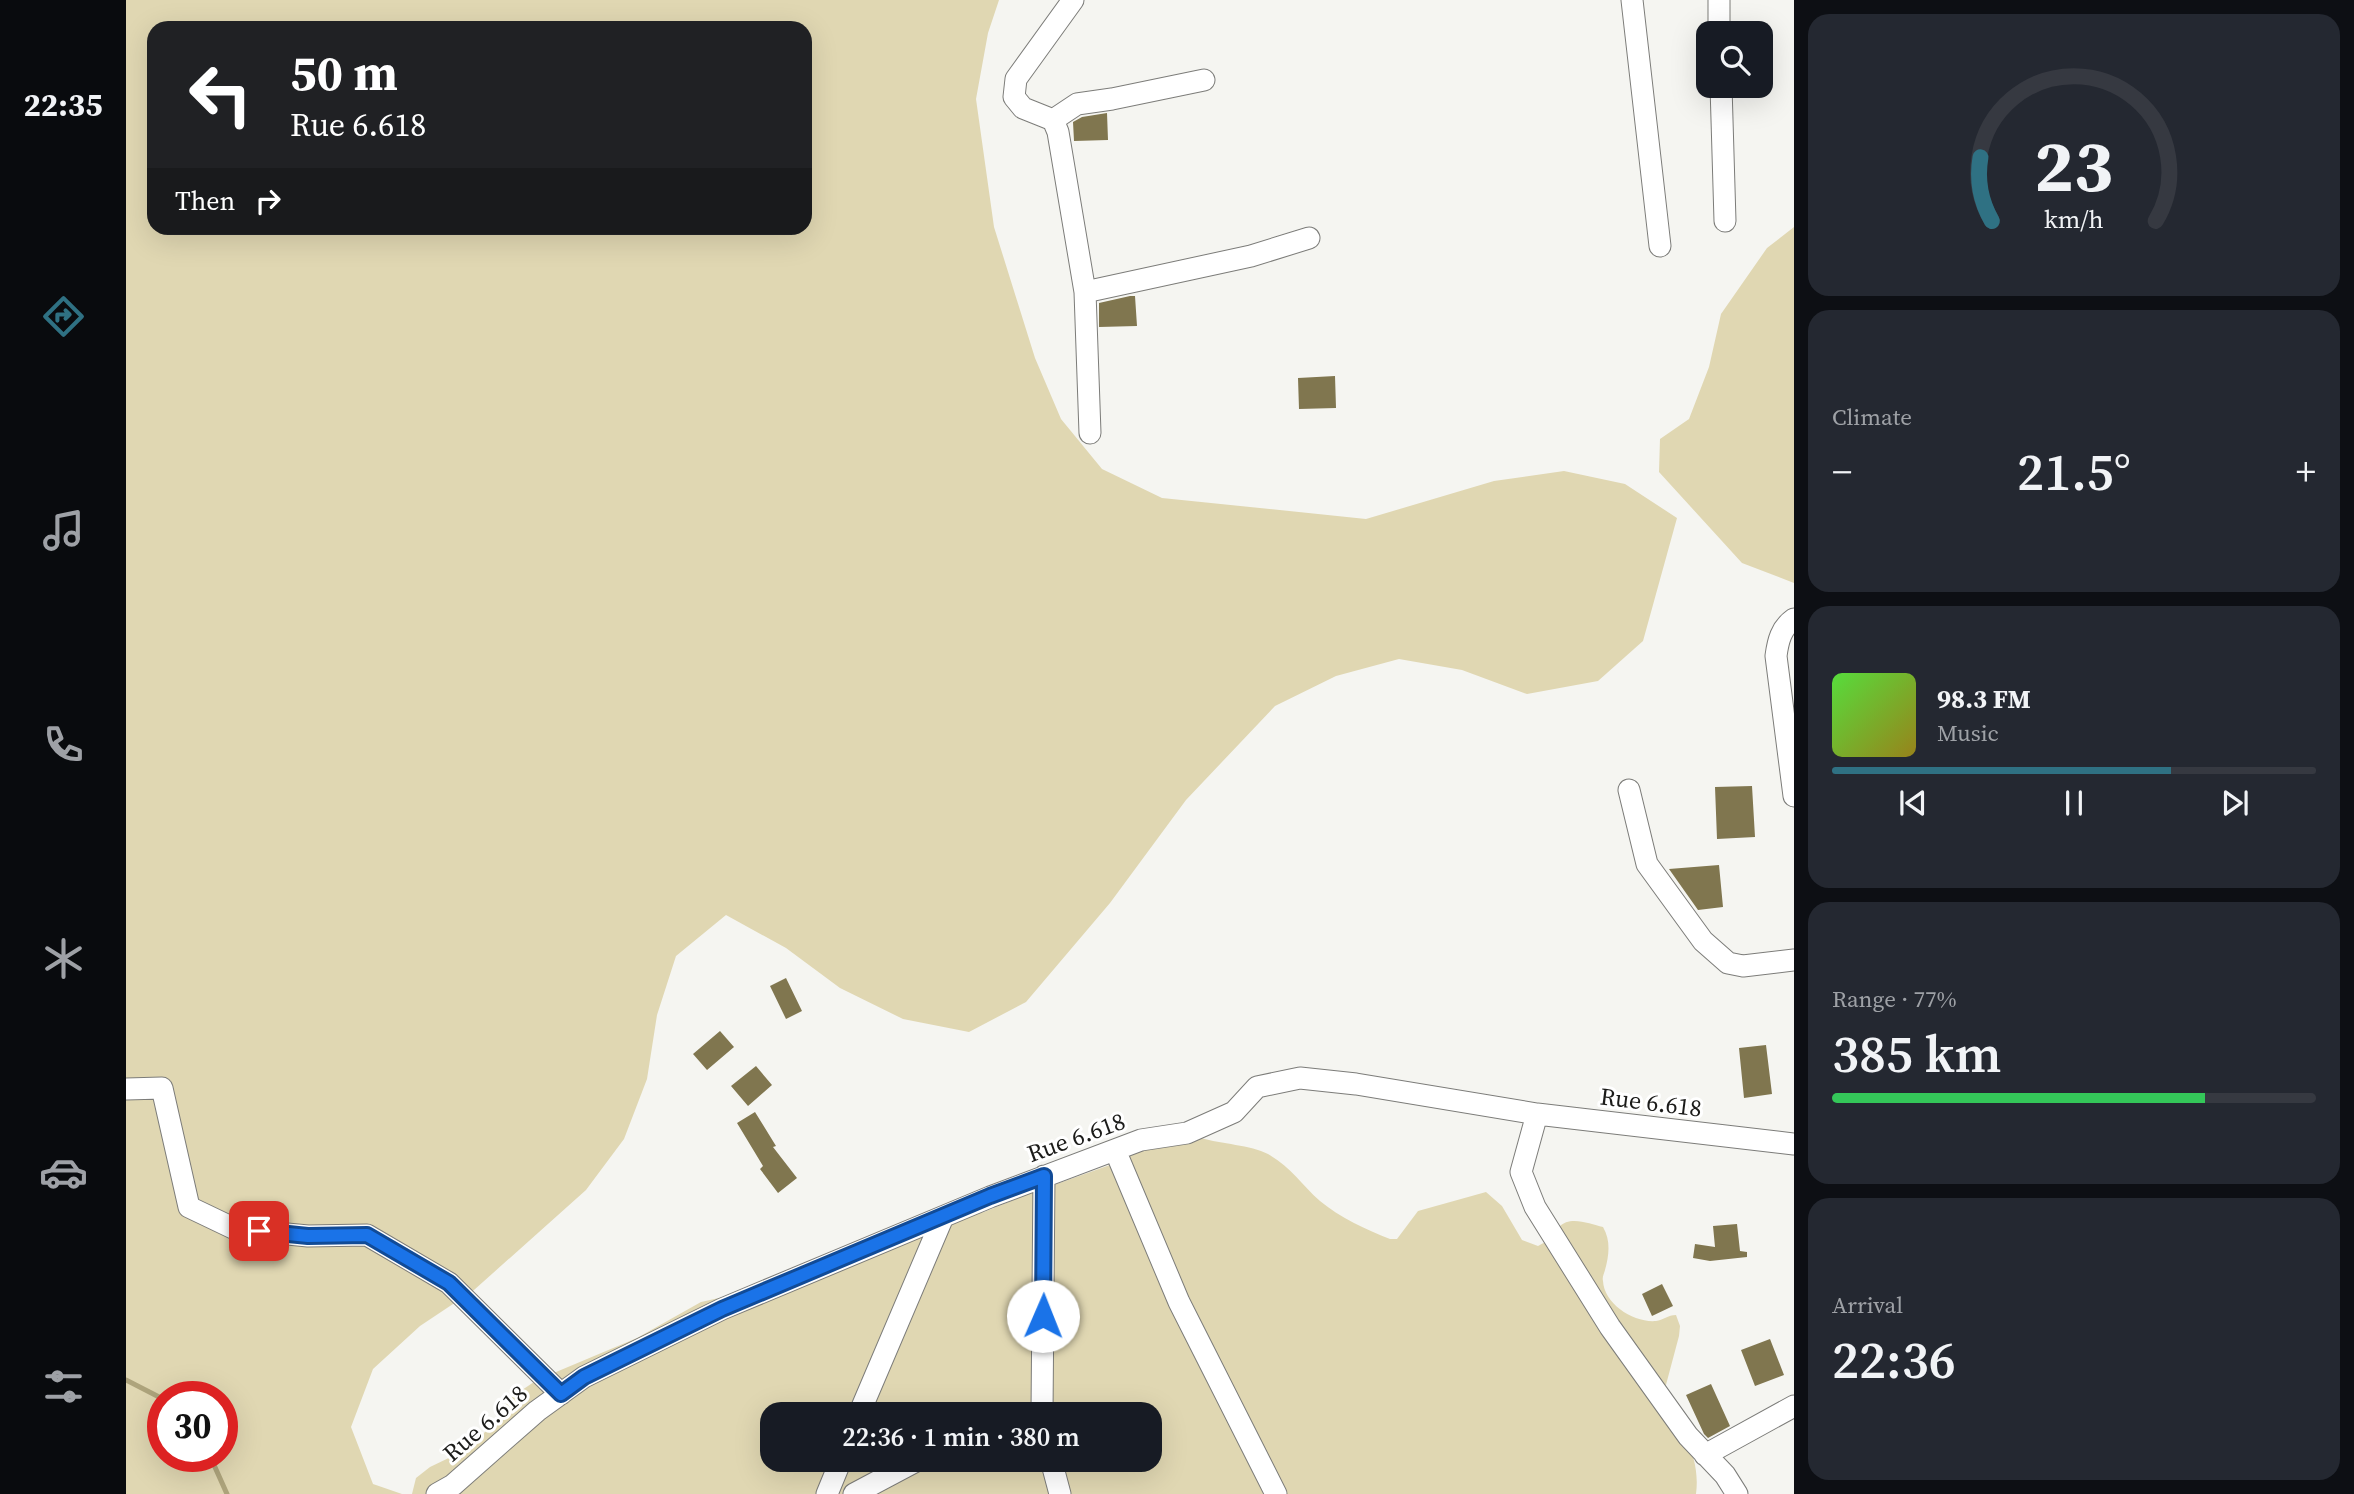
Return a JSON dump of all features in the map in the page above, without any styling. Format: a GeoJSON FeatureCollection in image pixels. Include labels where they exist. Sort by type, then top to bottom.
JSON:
{"type":"FeatureCollection","features":[{"type":"Feature","properties":{"kind":"street"},"geometry":{"type":"LineString","coordinates":[[1073,0],[1016,79],[1014,97],[1023,108],[1053,120],[1058,132],[1085,292],[1090,433]]}},
{"type":"Feature","properties":{"kind":"street"},"geometry":{"type":"LineString","coordinates":[[1632,0],[1660,246]]}},
{"type":"Feature","properties":{"kind":"street"},"geometry":{"type":"LineString","coordinates":[[1719,0],[1719,21]]}},
{"type":"Feature","properties":{"kind":"street"},"geometry":{"type":"LineString","coordinates":[[1053,120],[1077,104],[1204,80]]}},
{"type":"Feature","properties":{"kind":"street"},"geometry":{"type":"LineString","coordinates":[[1721,98],[1725,221]]}},
{"type":"Feature","properties":{"kind":"street"},"geometry":{"type":"LineString","coordinates":[[1085,292],[1251,256],[1309,238]]}},
{"type":"Feature","properties":{"kind":"street"},"geometry":{"type":"LineString","coordinates":[[1794,619],[1779,637],[1776,656],[1794,796]]}},
{"type":"Feature","properties":{"kind":"street"},"geometry":{"type":"LineString","coordinates":[[1629,790],[1647,864],[1703,941],[1728,964],[1743,966],[1794,960]]}},
{"type":"Feature","properties":{"kind":"street","name":"Rue 6.618"},"geometry":{"type":"LineString","coordinates":[[437,1494],[453,1485],[537,1411],[584,1377],[722,1309],[1044,1176],[1141,1140],[1187,1133],[1234,1112],[1257,1087],[1300,1078],[1356,1084],[1536,1114],[1794,1143]]}},
{"type":"Feature","properties":{"kind":"street"},"geometry":{"type":"LineString","coordinates":[[126,1088],[162,1088],[189,1207],[235,1229],[308,1236],[367,1235],[449,1283],[561,1394]]}},
{"type":"Feature","properties":{"kind":"street"},"geometry":{"type":"LineString","coordinates":[[1536,1114],[1521,1172],[1535,1207],[1610,1327],[1688,1436],[1725,1475],[1737,1494]]}},
{"type":"Feature","properties":{"kind":"street"},"geometry":{"type":"LineString","coordinates":[[1115,1150],[1179,1302],[1276,1494]]}},
{"type":"Feature","properties":{"kind":"street"},"geometry":{"type":"LineString","coordinates":[[1042,1402],[1044,1176]]}},
{"type":"Feature","properties":{"kind":"street"},"geometry":{"type":"LineString","coordinates":[[864,1402],[943,1217]]}},
{"type":"Feature","properties":{"kind":"street"},"geometry":{"type":"LineString","coordinates":[[1705,1455],[1794,1406]]}},
{"type":"Feature","properties":{"kind":"street"},"geometry":{"type":"LineString","coordinates":[[827,1494],[836,1472]]}},
{"type":"Feature","properties":{"kind":"street"},"geometry":{"type":"LineString","coordinates":[[853,1494],[895,1472]]}},
{"type":"Feature","properties":{"kind":"street"},"geometry":{"type":"LineString","coordinates":[[1052,1472],[1054,1491]]}},
{"type":"Feature","properties":{"kind":"shaded area"},"geometry":{"type":"Polygon","coordinates":[[[126,0],[999,0],[988,33],[976,99],[994,227],[1035,358],[1061,419],[1102,469],[1162,498],[1366,519],[1494,481],[1564,471],[1625,484],[1677,518],[1643,641],[1598,681],[1527,694],[1462,670],[1399,659],[1336,676],[1275,706],[1186,800],[1110,903],[1026,1002],[969,1032],[903,1019],[840,988],[786,948],[726,915],[676,956],[657,1015],[647,1079],[624,1139],[586,1190],[474,1290],[420,1326],[373,1369],[351,1427],[373,1484],[402,1494],[126,1494],[126,0]]]}},
{"type":"Feature","properties":{"kind":"shaded area"},"geometry":{"type":"Polygon","coordinates":[[[1794,227],[1794,583],[1742,563],[1659,472],[1660,439],[1689,419],[1709,367],[1721,314],[1767,248],[1794,227]]]}},
{"type":"Feature","properties":{"kind":"shaded area"},"geometry":{"type":"Polygon","coordinates":[[[1201,1138],[1261,1151],[1283,1164],[1328,1207],[1354,1223],[1390,1239],[1397,1239],[1418,1211],[1486,1192],[1502,1206],[1522,1240],[1538,1246],[1564,1223],[1580,1221],[1603,1227],[1608,1248],[1603,1280],[1614,1304],[1630,1315],[1647,1321],[1676,1315],[1680,1326],[1663,1396],[1693,1455],[1696,1494],[412,1494],[416,1478],[481,1437],[513,1396],[537,1380],[637,1338],[701,1302],[755,1290],[967,1215],[984,1212],[1121,1161],[1132,1152],[1201,1138]]]}},
{"type":"Feature","properties":{"kind":"building"},"geometry":{"type":"Polygon","coordinates":[[[1107,113],[1108,140],[1074,141],[1073,122],[1082,117],[1107,113]]]}},
{"type":"Feature","properties":{"kind":"building"},"geometry":{"type":"Polygon","coordinates":[[[1135,296],[1137,326],[1099,327],[1099,303],[1135,296]]]}},
{"type":"Feature","properties":{"kind":"building"},"geometry":{"type":"Polygon","coordinates":[[[1335,376],[1336,408],[1299,409],[1298,378],[1335,376]]]}},
{"type":"Feature","properties":{"kind":"building"},"geometry":{"type":"Polygon","coordinates":[[[1752,786],[1755,837],[1717,839],[1715,787],[1752,786]]]}},
{"type":"Feature","properties":{"kind":"building"},"geometry":{"type":"Polygon","coordinates":[[[1719,865],[1723,907],[1698,910],[1669,869],[1719,865]]]}},
{"type":"Feature","properties":{"kind":"building"},"geometry":{"type":"Polygon","coordinates":[[[786,978],[802,1011],[786,1019],[770,986],[786,978]]]}},
{"type":"Feature","properties":{"kind":"building"},"geometry":{"type":"Polygon","coordinates":[[[720,1031],[734,1047],[707,1070],[693,1054],[720,1031]]]}},
{"type":"Feature","properties":{"kind":"building"},"geometry":{"type":"Polygon","coordinates":[[[1766,1045],[1772,1094],[1744,1098],[1739,1048],[1766,1045]]]}},
{"type":"Feature","properties":{"kind":"building"},"geometry":{"type":"Polygon","coordinates":[[[756,1066],[772,1085],[748,1106],[731,1086],[756,1066]]]}},
{"type":"Feature","properties":{"kind":"building"},"geometry":{"type":"Polygon","coordinates":[[[755,1112],[776,1146],[773,1147],[797,1178],[778,1193],[760,1169],[763,1166],[737,1123],[755,1112]]]}},
{"type":"Feature","properties":{"kind":"building"},"geometry":{"type":"Polygon","coordinates":[[[1737,1224],[1740,1251],[1747,1252],[1747,1257],[1710,1261],[1693,1258],[1695,1244],[1715,1247],[1713,1226],[1737,1224]]]}},
{"type":"Feature","properties":{"kind":"building"},"geometry":{"type":"Polygon","coordinates":[[[1662,1284],[1673,1306],[1652,1316],[1642,1294],[1662,1284]]]}},
{"type":"Feature","properties":{"kind":"building"},"geometry":{"type":"Polygon","coordinates":[[[1770,1339],[1784,1375],[1755,1386],[1741,1350],[1770,1339]]]}},
{"type":"Feature","properties":{"kind":"building"},"geometry":{"type":"Polygon","coordinates":[[[1711,1384],[1730,1426],[1708,1438],[1686,1395],[1711,1384]]]}},
{"type":"Feature","properties":{"kind":"waterway"},"geometry":{"type":"LineString","coordinates":[[126,1380],[147,1391]]}},
{"type":"Feature","properties":{"kind":"waterway"},"geometry":{"type":"LineString","coordinates":[[217,1472],[227,1494]]}},
{"type":"Feature","properties":{"kind":"route"},"geometry":{"type":"LineString","coordinates":[[259,1231],[308,1236],[367,1235],[449,1283],[561,1394],[584,1377],[722,1309],[990,1196],[1044,1176],[1043,1316]]}}]}
